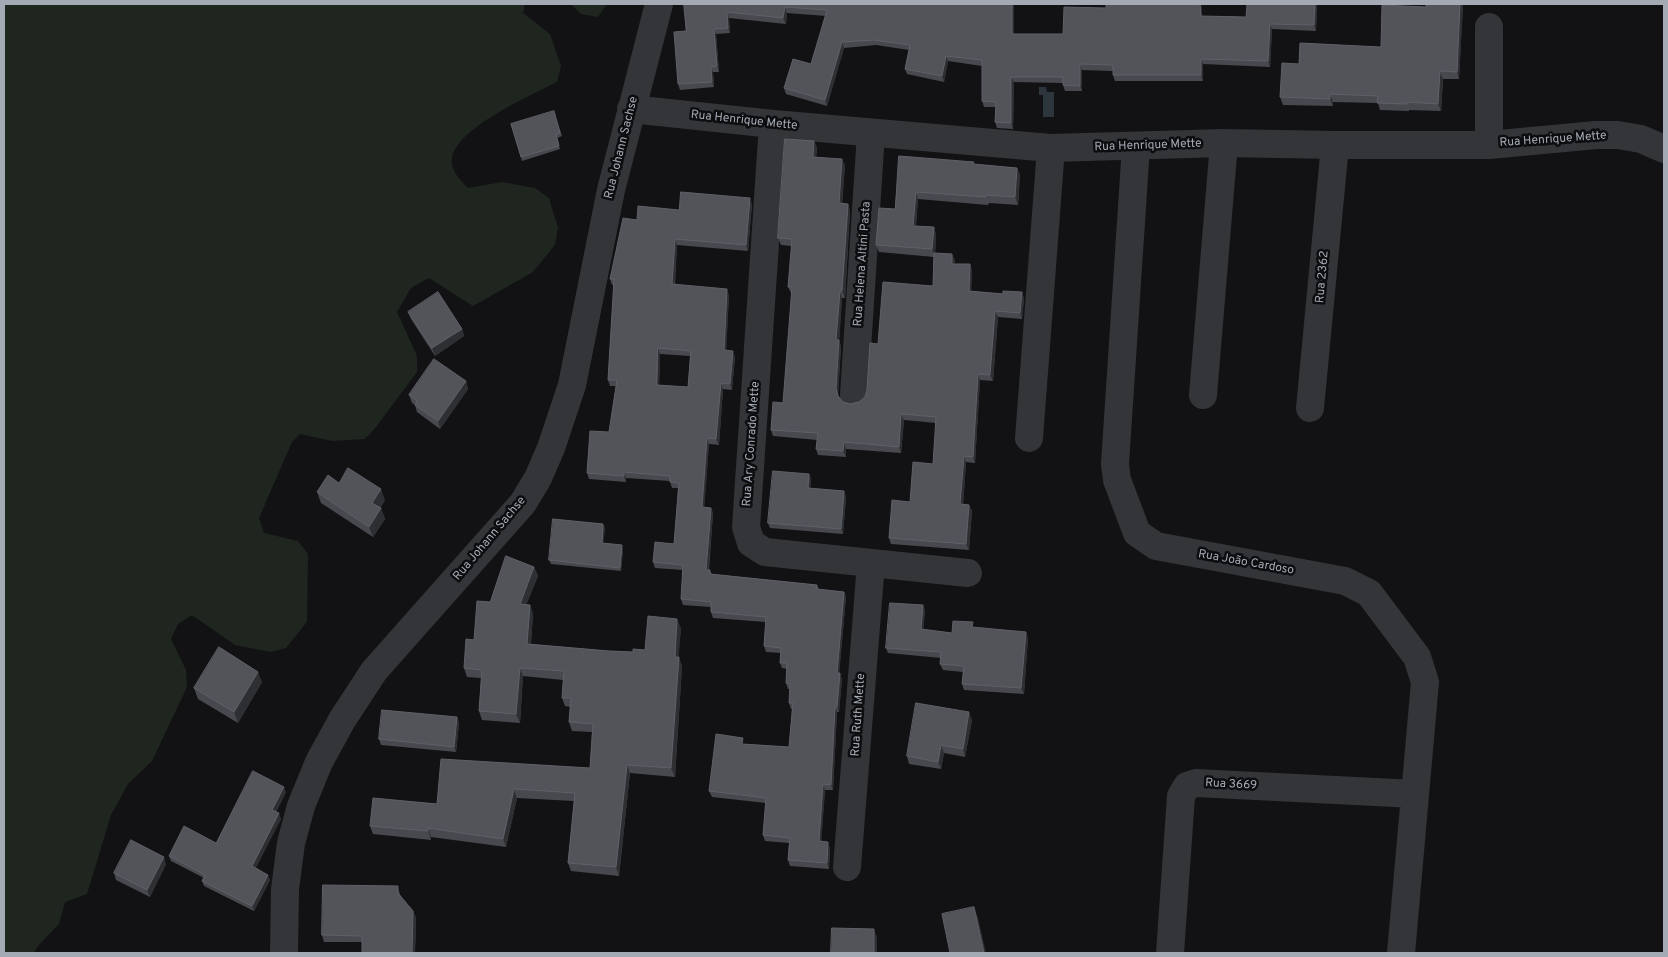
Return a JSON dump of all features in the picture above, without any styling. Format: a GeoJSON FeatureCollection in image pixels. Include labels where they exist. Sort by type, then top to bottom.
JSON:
{"type":"FeatureCollection","features":[{"type":"Feature","properties":{"kind":"street","name":"Rua Johann Sachse"},"geometry":{"type":"LineString","coordinates":[[284,953],[290,843],[319,762],[342,720],[374,671],[523,503],[538,478],[551,448],[572,385],[611,190],[659,4]]}},
{"type":"Feature","properties":{"kind":"street"},"geometry":{"type":"LineString","coordinates":[[1489,27],[1489,145]]}},
{"type":"Feature","properties":{"kind":"street","name":"Rua Henrique Mette"},"geometry":{"type":"LineString","coordinates":[[631,109],[773,124],[1051,148],[1224,143],[1489,145],[1596,135],[1618,135],[1641,140],[1664,149]]}},
{"type":"Feature","properties":{"kind":"street","name":"Rua Ary Conrado Mette"},"geometry":{"type":"LineString","coordinates":[[773,124],[746,528],[751,543],[765,552],[968,573]]}},
{"type":"Feature","properties":{"kind":"street","name":"Rua Helena Altini Pasta"},"geometry":{"type":"LineString","coordinates":[[854,395],[871,133]]}},
{"type":"Feature","properties":{"kind":"street"},"geometry":{"type":"LineString","coordinates":[[1203,394],[1224,143]]}},
{"type":"Feature","properties":{"kind":"street","name":"Rua 2362"},"geometry":{"type":"LineString","coordinates":[[1310,408],[1335,145]]}},
{"type":"Feature","properties":{"kind":"street","name":"Rua João Cardoso"},"geometry":{"type":"LineString","coordinates":[[1136,146],[1115,464],[1117,480],[1137,533],[1156,546],[1345,581],[1369,593],[1417,657],[1425,682],[1401,953]]}},
{"type":"Feature","properties":{"kind":"street"},"geometry":{"type":"LineString","coordinates":[[1029,438],[1051,148]]}},
{"type":"Feature","properties":{"kind":"street","name":"Rua Ruth Mette"},"geometry":{"type":"LineString","coordinates":[[847,867],[871,563]]}},
{"type":"Feature","properties":{"kind":"street","name":"Rua 3669"},"geometry":{"type":"LineString","coordinates":[[1170,953],[1181,796],[1187,786],[1196,783],[1415,794]]}},
{"type":"Feature","properties":{"kind":"shaded area"},"geometry":{"type":"Polygon","coordinates":[[[4,4],[525,4],[523,13],[550,34],[561,66],[557,82],[513,104],[481,124],[457,146],[452,158],[453,167],[457,175],[468,188],[502,182],[535,188],[549,198],[558,228],[555,245],[533,272],[473,306],[429,278],[411,288],[397,312],[417,356],[417,372],[376,427],[365,439],[332,441],[300,434],[292,442],[259,518],[264,533],[298,541],[308,554],[307,622],[286,648],[271,652],[235,645],[192,615],[178,624],[171,639],[186,670],[187,687],[152,761],[128,784],[111,815],[87,894],[65,902],[59,924],[37,947],[34,953],[4,953],[4,4]]]}},
{"type":"Feature","properties":{"kind":"shaded area"},"geometry":{"type":"Polygon","coordinates":[[[571,4],[607,4],[598,17],[581,14],[571,4]]]}},
{"type":"Feature","properties":{"kind":"shaded area"},"geometry":{"type":"Polygon","coordinates":[[[1039,87],[1046,87],[1047,92],[1054,92],[1054,117],[1043,117],[1043,95],[1039,95],[1039,87]]]}},
{"type":"Feature","properties":{"kind":"building"},"geometry":{"type":"Polygon","coordinates":[[[684,4],[1012,4],[1012,34],[1063,34],[1064,7],[1106,8],[1106,4],[1200,4],[1201,16],[1246,17],[1247,4],[1315,4],[1314,25],[1270,24],[1268,61],[1201,59],[1201,75],[1113,75],[1113,65],[1080,64],[1080,86],[1063,85],[1063,77],[1011,77],[1011,123],[995,122],[996,102],[982,101],[982,60],[946,56],[942,76],[905,69],[910,45],[874,40],[842,42],[825,100],[784,88],[793,59],[811,64],[827,10],[785,7],[783,18],[727,12],[728,28],[714,29],[717,66],[711,67],[712,82],[678,84],[674,32],[686,31],[684,4]]]}},
{"type":"Feature","properties":{"kind":"building"},"geometry":{"type":"Polygon","coordinates":[[[1426,4],[1460,4],[1457,72],[1440,71],[1438,104],[1377,103],[1378,96],[1330,94],[1330,99],[1280,97],[1282,63],[1299,64],[1300,43],[1381,47],[1382,5],[1426,7],[1426,4]]]}},
{"type":"Feature","properties":{"kind":"building"},"geometry":{"type":"Polygon","coordinates":[[[554,111],[560,133],[556,134],[559,146],[521,157],[511,124],[554,111]]]}},
{"type":"Feature","properties":{"kind":"building"},"geometry":{"type":"Polygon","coordinates":[[[785,139],[814,141],[813,157],[842,159],[839,203],[848,204],[842,291],[840,291],[836,340],[839,340],[836,388],[838,396],[843,402],[850,404],[859,402],[865,397],[870,343],[878,344],[883,282],[933,286],[934,253],[952,254],[952,264],[970,264],[969,291],[1003,294],[1003,291],[1022,292],[1020,313],[995,311],[990,375],[978,374],[973,457],[964,456],[960,504],[969,505],[966,544],[889,538],[892,500],[910,502],[913,462],[933,464],[936,417],[901,414],[899,447],[844,442],[843,451],[816,449],[818,433],[771,430],[773,402],[783,403],[792,287],[788,287],[792,239],[778,238],[785,139]]]}},
{"type":"Feature","properties":{"kind":"building"},"geometry":{"type":"Polygon","coordinates":[[[899,156],[974,162],[973,164],[1017,168],[1015,197],[916,192],[913,226],[934,227],[932,249],[876,245],[879,208],[895,209],[899,156]]]}},
{"type":"Feature","properties":{"kind":"building"},"geometry":{"type":"Polygon","coordinates":[[[681,192],[750,198],[746,245],[675,239],[672,284],[727,289],[724,350],[733,351],[730,384],[721,383],[716,439],[707,438],[702,507],[711,508],[706,570],[710,570],[710,574],[817,585],[817,589],[844,592],[837,673],[840,673],[837,707],[835,707],[831,785],[823,784],[819,841],[828,842],[827,863],[788,860],[790,838],[763,835],[766,798],[709,791],[716,734],[743,738],[742,744],[789,747],[793,703],[789,703],[790,684],[786,683],[787,663],[780,663],[781,648],[764,646],[766,617],[711,612],[711,602],[681,599],[683,565],[653,562],[655,542],[674,544],[679,483],[670,482],[670,476],[624,472],[624,476],[587,473],[590,431],[609,432],[617,380],[608,380],[614,279],[610,279],[623,218],[637,220],[638,206],[679,210],[681,192]],[[658,348],[657,385],[688,387],[691,351],[658,348]]]}},
{"type":"Feature","properties":{"kind":"building"},"geometry":{"type":"Polygon","coordinates":[[[438,292],[462,329],[432,348],[408,312],[438,292]]]}},
{"type":"Feature","properties":{"kind":"building"},"geometry":{"type":"Polygon","coordinates":[[[434,359],[466,381],[438,421],[415,405],[417,401],[409,395],[434,359]]]}},
{"type":"Feature","properties":{"kind":"building"},"geometry":{"type":"Polygon","coordinates":[[[348,468],[381,489],[372,503],[381,508],[369,527],[317,492],[328,475],[339,483],[348,468]]]}},
{"type":"Feature","properties":{"kind":"building"},"geometry":{"type":"Polygon","coordinates":[[[773,471],[809,474],[808,488],[844,491],[841,529],[768,523],[773,471]]]}},
{"type":"Feature","properties":{"kind":"building"},"geometry":{"type":"Polygon","coordinates":[[[553,519],[603,524],[602,543],[622,545],[620,568],[549,560],[553,519]]]}},
{"type":"Feature","properties":{"kind":"building"},"geometry":{"type":"Polygon","coordinates":[[[506,556],[534,567],[520,604],[530,605],[527,644],[609,651],[633,652],[633,649],[645,650],[648,616],[677,619],[675,657],[679,657],[671,768],[627,765],[616,867],[568,863],[575,793],[514,789],[503,839],[428,828],[428,831],[370,826],[373,798],[437,804],[441,759],[590,768],[593,724],[569,722],[571,698],[562,698],[564,671],[520,668],[516,714],[479,711],[482,670],[464,668],[466,639],[474,640],[477,601],[490,602],[506,556]]]}},
{"type":"Feature","properties":{"kind":"building"},"geometry":{"type":"Polygon","coordinates":[[[890,603],[923,605],[921,629],[952,633],[953,621],[973,622],[972,627],[1026,632],[1021,688],[962,684],[964,666],[940,664],[941,652],[886,648],[890,603]]]}},
{"type":"Feature","properties":{"kind":"building"},"geometry":{"type":"Polygon","coordinates":[[[219,647],[258,672],[234,712],[194,688],[219,647]]]}},
{"type":"Feature","properties":{"kind":"building"},"geometry":{"type":"Polygon","coordinates":[[[916,703],[969,712],[963,749],[941,745],[938,762],[907,756],[916,703]]]}},
{"type":"Feature","properties":{"kind":"building"},"geometry":{"type":"Polygon","coordinates":[[[382,710],[457,717],[454,747],[379,739],[382,710]]]}},
{"type":"Feature","properties":{"kind":"building"},"geometry":{"type":"Polygon","coordinates":[[[253,771],[284,787],[272,810],[279,813],[252,866],[268,875],[252,906],[202,881],[205,875],[169,856],[184,826],[216,843],[253,771]]]}},
{"type":"Feature","properties":{"kind":"building"},"geometry":{"type":"Polygon","coordinates":[[[131,840],[164,857],[147,890],[114,873],[131,840]]]}},
{"type":"Feature","properties":{"kind":"building"},"geometry":{"type":"Polygon","coordinates":[[[323,885],[398,886],[397,892],[413,911],[412,953],[362,953],[362,936],[322,935],[323,885]]]}},
{"type":"Feature","properties":{"kind":"building"},"geometry":{"type":"Polygon","coordinates":[[[974,907],[984,953],[950,953],[942,914],[974,907]]]}},
{"type":"Feature","properties":{"kind":"building"},"geometry":{"type":"Polygon","coordinates":[[[832,928],[874,929],[874,953],[831,953],[832,928]]]}}]}
